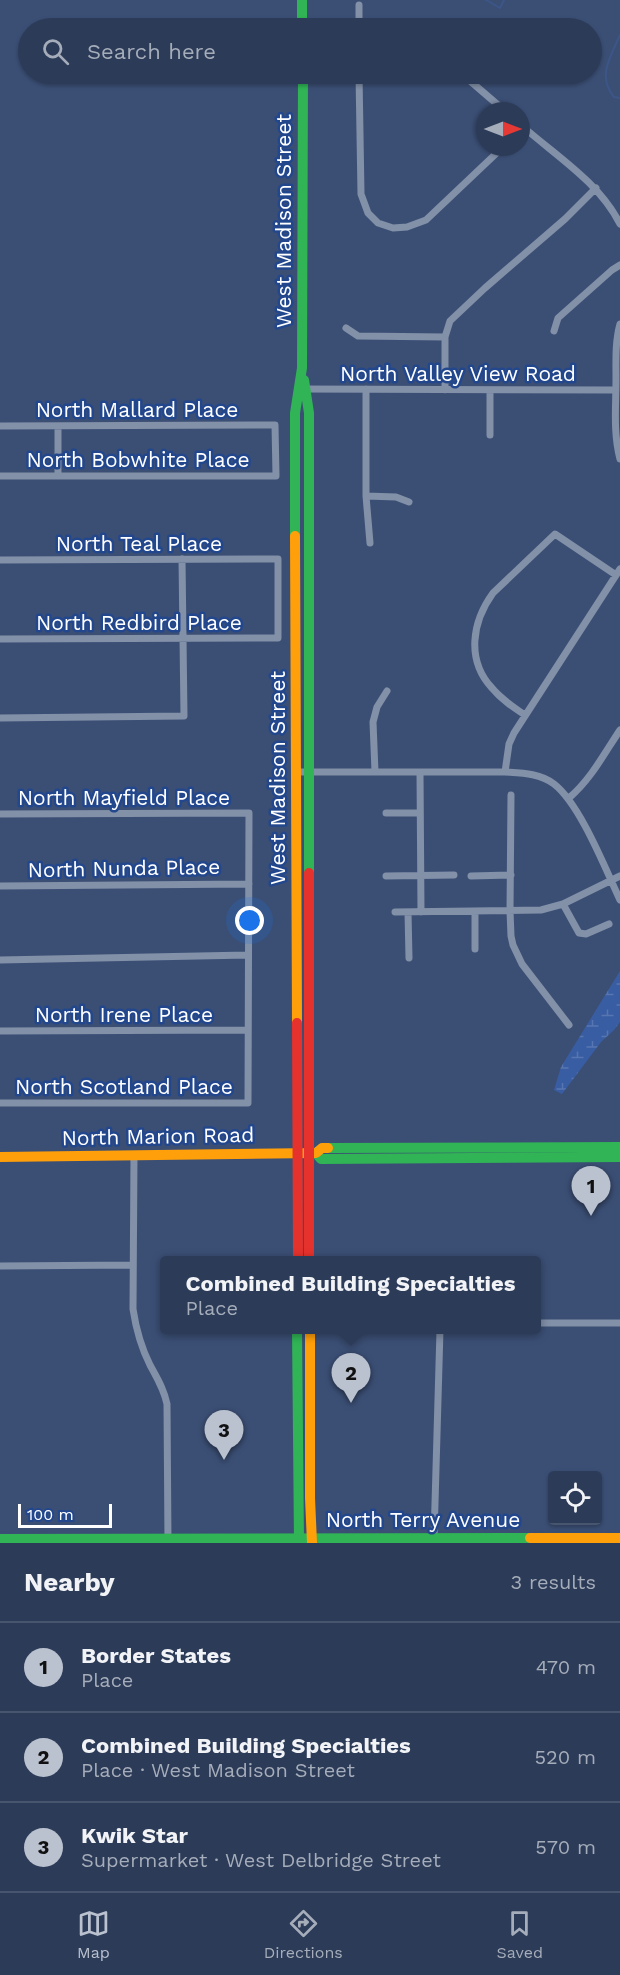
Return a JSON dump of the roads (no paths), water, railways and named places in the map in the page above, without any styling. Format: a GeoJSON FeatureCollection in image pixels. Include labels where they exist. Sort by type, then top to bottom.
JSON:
{"type":"FeatureCollection","features":[{"type":"Feature","properties":{"kind":"street"},"geometry":{"type":"LineString","coordinates":[[302,0],[302,18]]}},
{"type":"Feature","properties":{"kind":"street"},"geometry":{"type":"LineString","coordinates":[[359,5],[359,18]]}},
{"type":"Feature","properties":{"kind":"street","name":"West Madison Street"},"geometry":{"type":"LineString","coordinates":[[298,1256],[308,1154],[296,772],[296,413],[302,389],[303,84]]}},
{"type":"Feature","properties":{"kind":"street"},"geometry":{"type":"LineString","coordinates":[[359,84],[361,195],[368,213],[378,223],[393,228],[407,227],[426,220],[494,156]]}},
{"type":"Feature","properties":{"kind":"street"},"geometry":{"type":"LineString","coordinates":[[474,84],[495,102]]}},
{"type":"Feature","properties":{"kind":"street"},"geometry":{"type":"LineString","coordinates":[[530,135],[596,189],[611,207],[620,224]]}},
{"type":"Feature","properties":{"kind":"street"},"geometry":{"type":"LineString","coordinates":[[445,390],[445,337],[450,321],[596,189]]}},
{"type":"Feature","properties":{"kind":"street"},"geometry":{"type":"LineString","coordinates":[[554,331],[558,318],[620,265]]}},
{"type":"Feature","properties":{"kind":"street"},"geometry":{"type":"LineString","coordinates":[[620,324],[617,339],[615,436],[620,459]]}},
{"type":"Feature","properties":{"kind":"street"},"geometry":{"type":"LineString","coordinates":[[346,328],[358,336],[445,337]]}},
{"type":"Feature","properties":{"kind":"street","name":"West Madison Street"},"geometry":{"type":"LineString","coordinates":[[302,389],[309,413],[309,1256]]}},
{"type":"Feature","properties":{"kind":"street","name":"North Valley View Road"},"geometry":{"type":"LineString","coordinates":[[302,389],[616,390]]}},
{"type":"Feature","properties":{"kind":"street"},"geometry":{"type":"LineString","coordinates":[[366,389],[366,496],[370,543]]}},
{"type":"Feature","properties":{"kind":"street"},"geometry":{"type":"LineString","coordinates":[[490,390],[490,435]]}},
{"type":"Feature","properties":{"kind":"street","name":"North Mallard Place"},"geometry":{"type":"LineString","coordinates":[[0,426],[275,425],[276,476]]}},
{"type":"Feature","properties":{"kind":"street"},"geometry":{"type":"LineString","coordinates":[[58,426],[58,476]]}},
{"type":"Feature","properties":{"kind":"street","name":"North Bobwhite Place"},"geometry":{"type":"LineString","coordinates":[[0,476],[276,476]]}},
{"type":"Feature","properties":{"kind":"street"},"geometry":{"type":"LineString","coordinates":[[366,496],[396,497],[409,502]]}},
{"type":"Feature","properties":{"kind":"street"},"geometry":{"type":"LineString","coordinates":[[505,772],[509,744],[525,715],[618,572],[555,534],[493,593],[479,615],[475,632],[475,648],[482,674],[493,690],[525,715]]}},
{"type":"Feature","properties":{"kind":"street"},"geometry":{"type":"LineString","coordinates":[[0,718],[184,716],[182,559]]}},
{"type":"Feature","properties":{"kind":"street","name":"North Teal Place"},"geometry":{"type":"LineString","coordinates":[[0,560],[278,559],[278,638]]}},
{"type":"Feature","properties":{"kind":"street","name":"North Redbird Place"},"geometry":{"type":"LineString","coordinates":[[0,639],[278,638]]}},
{"type":"Feature","properties":{"kind":"street"},"geometry":{"type":"LineString","coordinates":[[375,772],[374,722],[377,707],[387,691]]}},
{"type":"Feature","properties":{"kind":"street"},"geometry":{"type":"LineString","coordinates":[[569,798],[590,776],[620,730]]}},
{"type":"Feature","properties":{"kind":"street"},"geometry":{"type":"LineString","coordinates":[[296,772],[505,772],[541,777],[553,783],[569,798],[620,900]]}},
{"type":"Feature","properties":{"kind":"street"},"geometry":{"type":"LineString","coordinates":[[420,772],[421,912]]}},
{"type":"Feature","properties":{"kind":"street"},"geometry":{"type":"LineString","coordinates":[[510,795],[511,936],[516,953],[569,1025]]}},
{"type":"Feature","properties":{"kind":"street","name":"North Mayfield Place"},"geometry":{"type":"LineString","coordinates":[[0,814],[249,813],[249,884]]}},
{"type":"Feature","properties":{"kind":"street"},"geometry":{"type":"LineString","coordinates":[[386,813],[420,813]]}},
{"type":"Feature","properties":{"kind":"street"},"geometry":{"type":"LineString","coordinates":[[386,876],[454,875]]}},
{"type":"Feature","properties":{"kind":"street"},"geometry":{"type":"LineString","coordinates":[[471,876],[510,875]]}},
{"type":"Feature","properties":{"kind":"street"},"geometry":{"type":"LineString","coordinates":[[395,912],[540,910],[563,904],[620,876]]}},
{"type":"Feature","properties":{"kind":"street"},"geometry":{"type":"LineString","coordinates":[[248,1030],[249,884]]}},
{"type":"Feature","properties":{"kind":"street","name":"North Nunda Place"},"geometry":{"type":"LineString","coordinates":[[0,886],[249,884]]}},
{"type":"Feature","properties":{"kind":"street"},"geometry":{"type":"LineString","coordinates":[[563,904],[579,933],[586,934],[609,924]]}},
{"type":"Feature","properties":{"kind":"street"},"geometry":{"type":"LineString","coordinates":[[475,911],[475,949]]}},
{"type":"Feature","properties":{"kind":"street"},"geometry":{"type":"LineString","coordinates":[[408,912],[409,958]]}},
{"type":"Feature","properties":{"kind":"street"},"geometry":{"type":"LineString","coordinates":[[0,960],[248,955]]}},
{"type":"Feature","properties":{"kind":"street","name":"North Irene Place"},"geometry":{"type":"LineString","coordinates":[[0,1031],[248,1030]]}},
{"type":"Feature","properties":{"kind":"street","name":"North Scotland Place"},"geometry":{"type":"LineString","coordinates":[[0,1103],[248,1103],[248,1030]]}},
{"type":"Feature","properties":{"kind":"street","name":"North Marion Road"},"geometry":{"type":"LineString","coordinates":[[308,1154],[322,1148],[620,1147]]}},
{"type":"Feature","properties":{"kind":"street","name":"North Marion Road"},"geometry":{"type":"LineString","coordinates":[[0,1157],[308,1154],[321,1159],[620,1157]]}},
{"type":"Feature","properties":{"kind":"street"},"geometry":{"type":"LineString","coordinates":[[134,1156],[133,1309],[138,1334],[149,1364],[164,1389],[167,1404],[168,1541]]}},
{"type":"Feature","properties":{"kind":"street"},"geometry":{"type":"LineString","coordinates":[[0,1266],[133,1264]]}},
{"type":"Feature","properties":{"kind":"street"},"geometry":{"type":"LineString","coordinates":[[541,1323],[620,1323]]}},
{"type":"Feature","properties":{"kind":"street"},"geometry":{"type":"LineString","coordinates":[[297,1334],[298,1540]]}},
{"type":"Feature","properties":{"kind":"street"},"geometry":{"type":"LineString","coordinates":[[310,1334],[311,1541]]}},
{"type":"Feature","properties":{"kind":"street"},"geometry":{"type":"LineString","coordinates":[[434,1538],[440,1334]]}},
{"type":"Feature","properties":{"kind":"street","name":"North Terry Avenue"},"geometry":{"type":"LineString","coordinates":[[0,1539],[311,1541],[434,1538],[499,1541],[620,1538]]}},
{"type":"Feature","properties":{"kind":"waterway"},"geometry":{"type":"LineString","coordinates":[[486,0],[500,8],[504,0]]}},
{"type":"Feature","properties":{"kind":"waterway"},"geometry":{"type":"LineString","coordinates":[[620,35],[609,59],[606,74],[609,89],[614,97],[620,98]]}},
{"type":"Feature","properties":{"kind":"place","name":"Border States"},"geometry":{"type":"Point","coordinates":[591,1216]}},
{"type":"Feature","properties":{"kind":"place","name":"Combined Building Specialties"},"geometry":{"type":"Point","coordinates":[351,1403]}},
{"type":"Feature","properties":{"kind":"place","name":"Kwik Star"},"geometry":{"type":"Point","coordinates":[224,1460]}}]}
